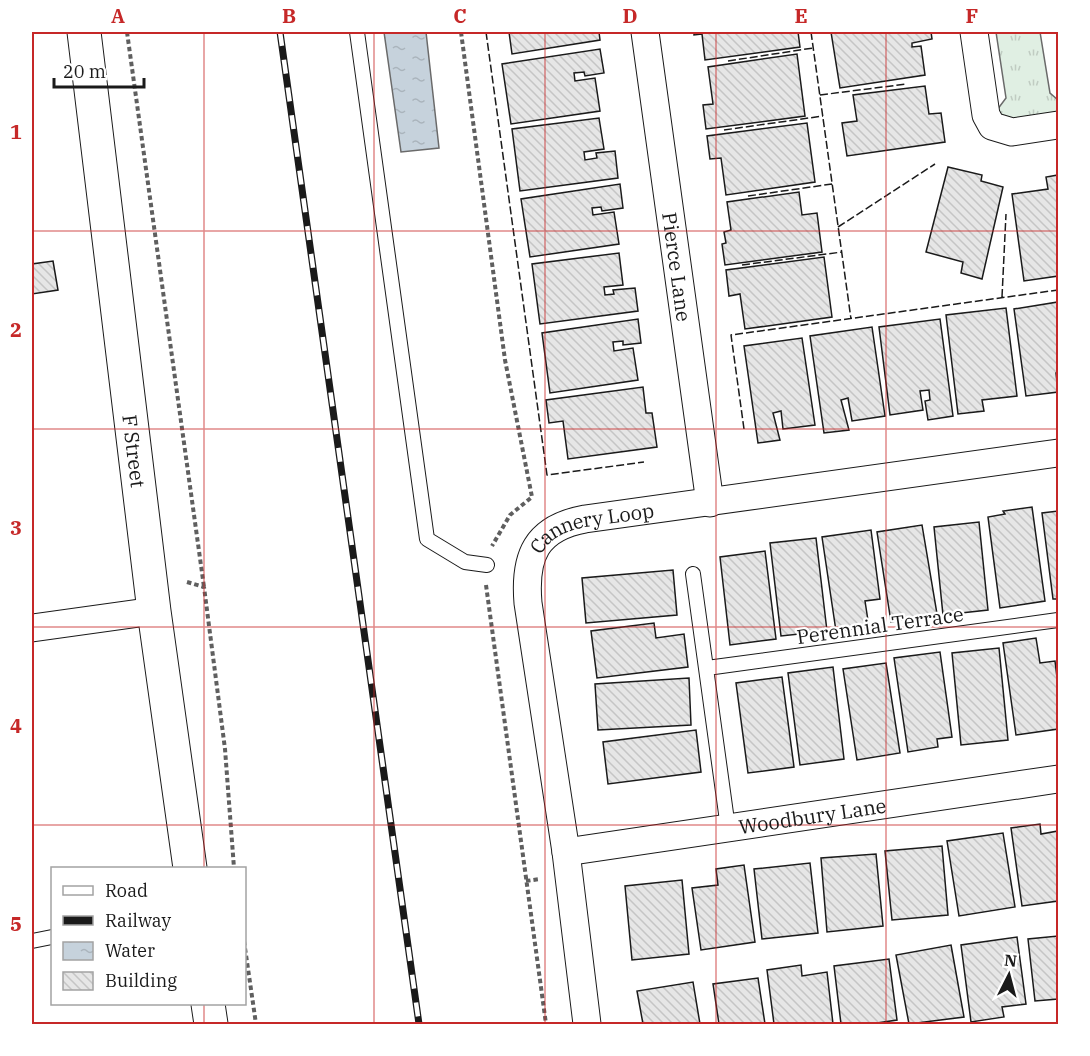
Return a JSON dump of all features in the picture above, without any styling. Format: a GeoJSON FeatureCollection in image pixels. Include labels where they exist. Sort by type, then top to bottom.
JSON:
{"type":"FeatureCollection","features":[{"type":"Feature","properties":{"kind":"street","name":"F Street"},"geometry":{"type":"LineString","coordinates":[[84,32],[154,611],[190,867]]}},
{"type":"Feature","properties":{"kind":"street","name":"Pierce Lane"},"geometry":{"type":"LineString","coordinates":[[645,32],[710,503]]}},
{"type":"Feature","properties":{"kind":"street"},"geometry":{"type":"LineString","coordinates":[[974,32],[986,115],[992,126],[1012,132],[1059,125]]}},
{"type":"Feature","properties":{"kind":"street","name":"Cannery Loop"},"geometry":{"type":"LineString","coordinates":[[587,1024],[566,852],[528,603],[527,575],[534,550],[548,532],[570,522],[1059,453]]}},
{"type":"Feature","properties":{"kind":"street"},"geometry":{"type":"LineString","coordinates":[[32,628],[154,611]]}},
{"type":"Feature","properties":{"kind":"street","name":"Woodbury Lane"},"geometry":{"type":"LineString","coordinates":[[566,852],[1059,779]]}},
{"type":"Feature","properties":{"kind":"street"},"geometry":{"type":"LineString","coordinates":[[208,1005],[211,1024]]}},
{"type":"Feature","properties":{"kind":"lane"},"geometry":{"type":"LineString","coordinates":[[357,32],[427,540],[465,562],[487,565]]}},
{"type":"Feature","properties":{"kind":"lane"},"geometry":{"type":"LineString","coordinates":[[693,574],[728,828]]}},
{"type":"Feature","properties":{"kind":"lane","name":"Perennial Terrace"},"geometry":{"type":"LineString","coordinates":[[707,668],[1059,620]]}},
{"type":"Feature","properties":{"kind":"lane"},"geometry":{"type":"LineString","coordinates":[[32,941],[51,937]]}},
{"type":"Feature","properties":{"kind":"path"},"geometry":{"type":"LineString","coordinates":[[128,32],[225,749],[234,867]]}},
{"type":"Feature","properties":{"kind":"path"},"geometry":{"type":"LineString","coordinates":[[461,32],[505,360],[532,497],[510,515],[500,528],[490,550],[485,579],[546,1024]]}},
{"type":"Feature","properties":{"kind":"path"},"geometry":{"type":"LineString","coordinates":[[187,582],[204,587]]}},
{"type":"Feature","properties":{"kind":"path"},"geometry":{"type":"LineString","coordinates":[[246,955],[256,1024]]}},
{"type":"Feature","properties":{"kind":"green space"},"geometry":{"type":"Polygon","coordinates":[[[996,32],[1040,32],[1050,93],[1058,100],[1058,111],[1053,114],[1003,120],[997,110],[1006,98],[996,32]]]}},
{"type":"Feature","properties":{"kind":"water"},"geometry":{"type":"Polygon","coordinates":[[[384,32],[426,32],[439,148],[401,152],[384,32]]]}},
{"type":"Feature","properties":{"kind":"building"},"geometry":{"type":"Polygon","coordinates":[[[509,32],[599,32],[600,40],[512,54],[509,32]]]}},
{"type":"Feature","properties":{"kind":"building"},"geometry":{"type":"Polygon","coordinates":[[[694,32],[798,32],[800,47],[705,60],[702,34],[694,35],[694,32]]]}},
{"type":"Feature","properties":{"kind":"building"},"geometry":{"type":"Polygon","coordinates":[[[831,32],[931,32],[932,39],[912,43],[912,47],[921,46],[925,75],[840,88],[831,32]]]}},
{"type":"Feature","properties":{"kind":"building"},"geometry":{"type":"Polygon","coordinates":[[[600,49],[604,73],[585,76],[584,72],[574,73],[575,81],[595,78],[600,111],[511,124],[502,64],[600,49]]]}},
{"type":"Feature","properties":{"kind":"building"},"geometry":{"type":"Polygon","coordinates":[[[797,54],[805,116],[706,129],[703,105],[713,104],[708,67],[797,54]]]}},
{"type":"Feature","properties":{"kind":"building"},"geometry":{"type":"Polygon","coordinates":[[[925,86],[929,114],[941,113],[945,142],[847,156],[842,123],[857,121],[853,95],[925,86]]]}},
{"type":"Feature","properties":{"kind":"building"},"geometry":{"type":"Polygon","coordinates":[[[599,118],[604,149],[584,152],[585,160],[597,158],[596,153],[615,151],[618,178],[520,191],[512,129],[599,118]]]}},
{"type":"Feature","properties":{"kind":"building"},"geometry":{"type":"Polygon","coordinates":[[[807,123],[815,182],[726,195],[721,158],[710,159],[707,136],[807,123]]]}},
{"type":"Feature","properties":{"kind":"building"},"geometry":{"type":"Polygon","coordinates":[[[948,167],[982,175],[981,181],[1003,187],[982,279],[961,273],[963,262],[926,252],[948,167]]]}},
{"type":"Feature","properties":{"kind":"building"},"geometry":{"type":"Polygon","coordinates":[[[1058,175],[1058,276],[1024,281],[1012,194],[1048,189],[1046,177],[1058,175]]]}},
{"type":"Feature","properties":{"kind":"building"},"geometry":{"type":"Polygon","coordinates":[[[620,184],[623,208],[602,211],[601,207],[592,208],[593,215],[614,212],[619,244],[530,257],[521,199],[620,184]]]}},
{"type":"Feature","properties":{"kind":"building"},"geometry":{"type":"Polygon","coordinates":[[[799,192],[802,215],[817,213],[822,252],[725,265],[722,244],[726,243],[724,232],[731,230],[727,202],[799,192]]]}},
{"type":"Feature","properties":{"kind":"building"},"geometry":{"type":"Polygon","coordinates":[[[619,253],[623,285],[604,287],[605,295],[614,294],[613,290],[635,288],[638,311],[540,324],[532,264],[619,253]]]}},
{"type":"Feature","properties":{"kind":"building"},"geometry":{"type":"Polygon","coordinates":[[[824,257],[832,317],[745,329],[740,294],[729,296],[726,270],[824,257]]]}},
{"type":"Feature","properties":{"kind":"building"},"geometry":{"type":"Polygon","coordinates":[[[53,261],[58,290],[32,294],[32,264],[53,261]]]}},
{"type":"Feature","properties":{"kind":"building"},"geometry":{"type":"Polygon","coordinates":[[[1058,302],[1058,372],[1056,373],[1058,392],[1026,396],[1014,309],[1058,302]]]}},
{"type":"Feature","properties":{"kind":"building"},"geometry":{"type":"Polygon","coordinates":[[[1006,308],[1017,396],[982,400],[984,411],[958,414],[946,315],[1006,308]]]}},
{"type":"Feature","properties":{"kind":"building"},"geometry":{"type":"Polygon","coordinates":[[[638,319],[641,343],[623,345],[623,341],[613,342],[614,351],[633,348],[638,380],[550,393],[542,333],[638,319]]]}},
{"type":"Feature","properties":{"kind":"building"},"geometry":{"type":"Polygon","coordinates":[[[940,319],[953,416],[928,420],[925,401],[930,400],[929,390],[920,391],[923,410],[890,415],[879,327],[940,319]]]}},
{"type":"Feature","properties":{"kind":"building"},"geometry":{"type":"Polygon","coordinates":[[[872,327],[885,416],[852,421],[848,398],[841,400],[849,430],[824,433],[810,336],[872,327]]]}},
{"type":"Feature","properties":{"kind":"building"},"geometry":{"type":"Polygon","coordinates":[[[802,338],[815,425],[783,429],[781,411],[773,413],[780,440],[758,443],[744,346],[802,338]]]}},
{"type":"Feature","properties":{"kind":"building"},"geometry":{"type":"Polygon","coordinates":[[[643,387],[646,413],[652,413],[657,447],[568,459],[563,421],[549,423],[546,400],[643,387]]]}},
{"type":"Feature","properties":{"kind":"building"},"geometry":{"type":"Polygon","coordinates":[[[1032,507],[1045,601],[1000,608],[988,517],[1005,514],[1003,511],[1032,507]]]}},
{"type":"Feature","properties":{"kind":"building"},"geometry":{"type":"Polygon","coordinates":[[[1058,511],[1058,599],[1053,599],[1042,513],[1058,511]]]}},
{"type":"Feature","properties":{"kind":"building"},"geometry":{"type":"Polygon","coordinates":[[[979,522],[988,610],[943,615],[934,527],[979,522]]]}},
{"type":"Feature","properties":{"kind":"building"},"geometry":{"type":"Polygon","coordinates":[[[922,525],[937,614],[891,622],[877,532],[922,525]]]}},
{"type":"Feature","properties":{"kind":"building"},"geometry":{"type":"Polygon","coordinates":[[[871,530],[880,599],[865,601],[869,627],[836,631],[822,537],[871,530]]]}},
{"type":"Feature","properties":{"kind":"building"},"geometry":{"type":"Polygon","coordinates":[[[816,538],[827,631],[781,636],[770,543],[816,538]]]}},
{"type":"Feature","properties":{"kind":"building"},"geometry":{"type":"Polygon","coordinates":[[[765,551],[776,639],[730,645],[720,557],[765,551]]]}},
{"type":"Feature","properties":{"kind":"building"},"geometry":{"type":"Polygon","coordinates":[[[673,570],[677,615],[586,623],[582,578],[673,570]]]}},
{"type":"Feature","properties":{"kind":"building"},"geometry":{"type":"Polygon","coordinates":[[[654,623],[656,638],[684,634],[688,667],[597,678],[591,631],[654,623]]]}},
{"type":"Feature","properties":{"kind":"building"},"geometry":{"type":"Polygon","coordinates":[[[1036,638],[1040,663],[1055,661],[1058,686],[1058,729],[1016,735],[1003,643],[1036,638]]]}},
{"type":"Feature","properties":{"kind":"building"},"geometry":{"type":"Polygon","coordinates":[[[999,648],[1008,740],[961,745],[952,653],[999,648]]]}},
{"type":"Feature","properties":{"kind":"building"},"geometry":{"type":"Polygon","coordinates":[[[940,652],[952,737],[937,739],[938,747],[908,752],[894,658],[940,652]]]}},
{"type":"Feature","properties":{"kind":"building"},"geometry":{"type":"Polygon","coordinates":[[[886,663],[900,753],[857,760],[843,669],[886,663]]]}},
{"type":"Feature","properties":{"kind":"building"},"geometry":{"type":"Polygon","coordinates":[[[833,667],[844,759],[800,765],[788,673],[833,667]]]}},
{"type":"Feature","properties":{"kind":"building"},"geometry":{"type":"Polygon","coordinates":[[[782,677],[794,767],[748,773],[736,683],[782,677]]]}},
{"type":"Feature","properties":{"kind":"building"},"geometry":{"type":"Polygon","coordinates":[[[689,678],[691,725],[598,730],[595,684],[689,678]]]}},
{"type":"Feature","properties":{"kind":"building"},"geometry":{"type":"Polygon","coordinates":[[[696,730],[701,772],[608,784],[603,742],[696,730]]]}},
{"type":"Feature","properties":{"kind":"building"},"geometry":{"type":"Polygon","coordinates":[[[1040,824],[1041,834],[1058,831],[1058,901],[1022,906],[1011,828],[1040,824]]]}},
{"type":"Feature","properties":{"kind":"building"},"geometry":{"type":"Polygon","coordinates":[[[1003,833],[1015,907],[959,916],[947,841],[1003,833]]]}},
{"type":"Feature","properties":{"kind":"building"},"geometry":{"type":"Polygon","coordinates":[[[942,846],[948,915],[892,920],[885,851],[942,846]]]}},
{"type":"Feature","properties":{"kind":"building"},"geometry":{"type":"Polygon","coordinates":[[[876,854],[883,926],[827,932],[821,858],[876,854]]]}},
{"type":"Feature","properties":{"kind":"building"},"geometry":{"type":"Polygon","coordinates":[[[810,863],[818,933],[762,939],[754,869],[810,863]]]}},
{"type":"Feature","properties":{"kind":"building"},"geometry":{"type":"Polygon","coordinates":[[[744,865],[755,942],[701,950],[692,888],[718,885],[716,869],[744,865]]]}},
{"type":"Feature","properties":{"kind":"building"},"geometry":{"type":"Polygon","coordinates":[[[682,880],[689,954],[632,960],[625,886],[682,880]]]}},
{"type":"Feature","properties":{"kind":"building"},"geometry":{"type":"Polygon","coordinates":[[[1058,936],[1058,999],[1035,1001],[1028,939],[1058,936]]]}},
{"type":"Feature","properties":{"kind":"building"},"geometry":{"type":"Polygon","coordinates":[[[1017,937],[1026,1004],[1002,1007],[1004,1017],[971,1022],[961,945],[1017,937]]]}},
{"type":"Feature","properties":{"kind":"building"},"geometry":{"type":"Polygon","coordinates":[[[951,945],[964,1017],[909,1024],[896,955],[951,945]]]}},
{"type":"Feature","properties":{"kind":"building"},"geometry":{"type":"Polygon","coordinates":[[[889,959],[897,1020],[870,1024],[841,1024],[834,966],[889,959]]]}},
{"type":"Feature","properties":{"kind":"building"},"geometry":{"type":"Polygon","coordinates":[[[801,965],[802,976],[827,972],[833,1024],[774,1024],[767,970],[801,965]]]}},
{"type":"Feature","properties":{"kind":"building"},"geometry":{"type":"Polygon","coordinates":[[[758,978],[765,1024],[719,1024],[713,984],[758,978]]]}},
{"type":"Feature","properties":{"kind":"building"},"geometry":{"type":"Polygon","coordinates":[[[693,982],[700,1024],[643,1024],[637,991],[693,982]]]}},
{"type":"Feature","properties":{"kind":"railway"},"geometry":{"type":"LineString","coordinates":[[280,32],[419,1024]]}},
{"type":"Feature","properties":{"kind":"fence"},"geometry":{"type":"LineString","coordinates":[[486,32],[547,475],[644,462]]}},
{"type":"Feature","properties":{"kind":"fence"},"geometry":{"type":"LineString","coordinates":[[811,32],[851,319]]}},
{"type":"Feature","properties":{"kind":"fence"},"geometry":{"type":"LineString","coordinates":[[728,61],[813,48]]}},
{"type":"Feature","properties":{"kind":"fence"},"geometry":{"type":"LineString","coordinates":[[820,95],[907,84]]}},
{"type":"Feature","properties":{"kind":"fence"},"geometry":{"type":"LineString","coordinates":[[724,130],[823,116]]}},
{"type":"Feature","properties":{"kind":"fence"},"geometry":{"type":"LineString","coordinates":[[838,227],[935,164]]}},
{"type":"Feature","properties":{"kind":"fence"},"geometry":{"type":"LineString","coordinates":[[748,196],[832,184]]}},
{"type":"Feature","properties":{"kind":"fence"},"geometry":{"type":"LineString","coordinates":[[1002,297],[1006,214]]}},
{"type":"Feature","properties":{"kind":"fence"},"geometry":{"type":"LineString","coordinates":[[742,265],[842,252]]}},
{"type":"Feature","properties":{"kind":"fence"},"geometry":{"type":"LineString","coordinates":[[744,429],[731,335],[1058,290]]}}]}
